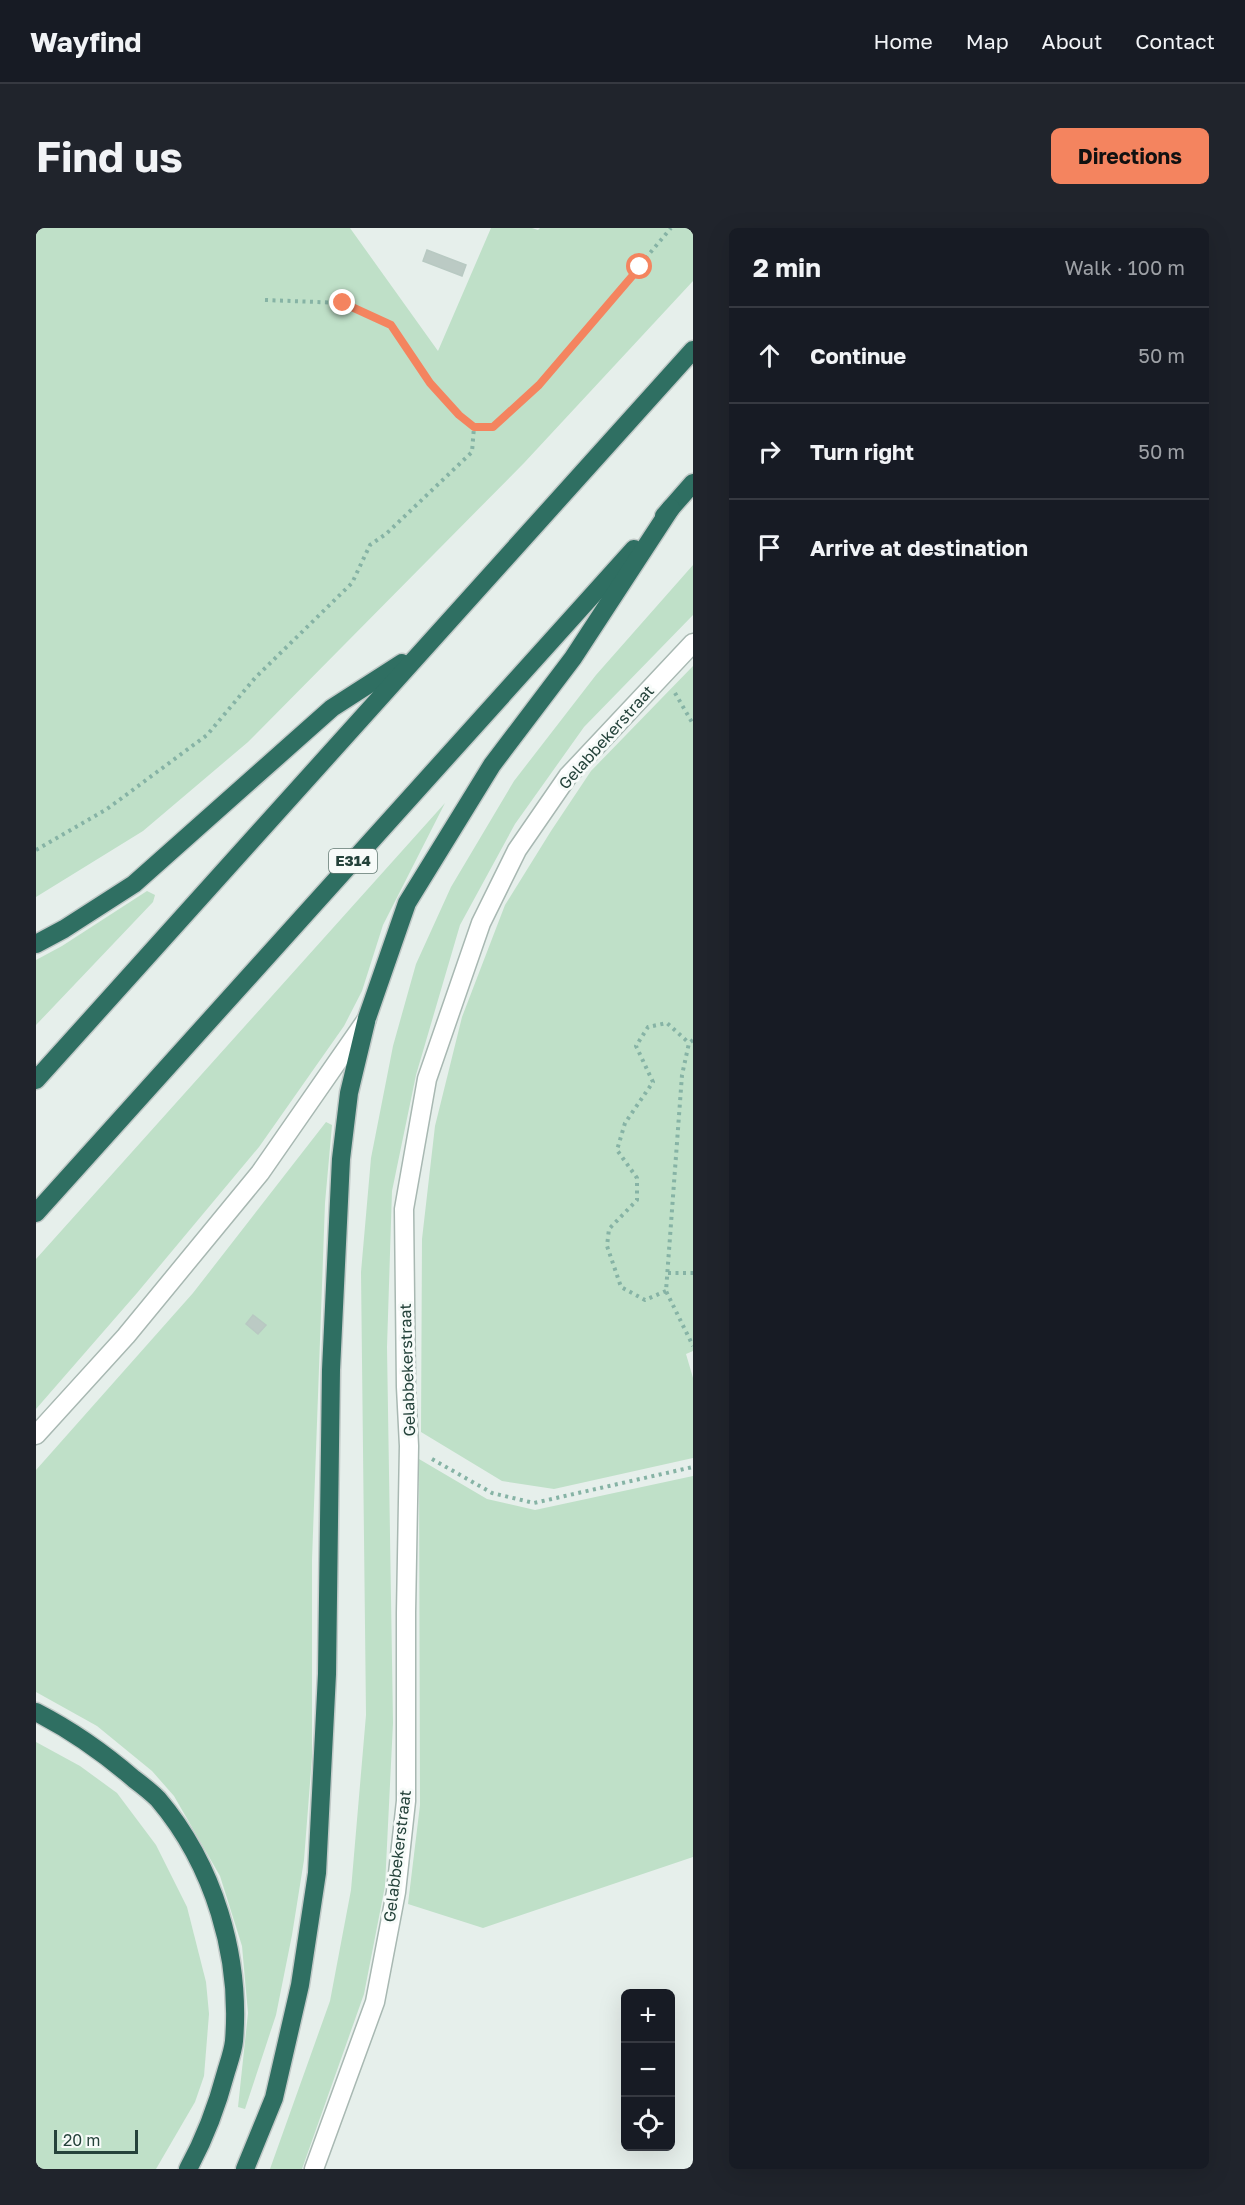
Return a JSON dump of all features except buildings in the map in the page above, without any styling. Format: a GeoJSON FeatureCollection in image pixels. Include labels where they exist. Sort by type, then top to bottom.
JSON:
{"type":"FeatureCollection","features":[{"type":"Feature","properties":{"kind":"highway"},"geometry":{"type":"LineString","coordinates":[[36,1080],[693,350]]}},
{"type":"Feature","properties":{"kind":"highway","name":"E314"},"geometry":{"type":"LineString","coordinates":[[36,1213],[693,483]]}},
{"type":"Feature","properties":{"kind":"highway"},"geometry":{"type":"LineString","coordinates":[[245,2169],[274,2098],[300,1985],[317,1874],[327,1674],[331,1370],[341,1159],[349,1093],[367,1018],[407,903],[492,765],[573,658],[671,508]]}},
{"type":"Feature","properties":{"kind":"highway"},"geometry":{"type":"LineString","coordinates":[[36,944],[64,929],[134,884],[332,708],[421,651]]}},
{"type":"Feature","properties":{"kind":"highway"},"geometry":{"type":"LineString","coordinates":[[36,1712],[109,1757],[157,1798],[187,1839],[214,1894],[235,1978],[234,2043],[220,2096],[204,2139],[188,2169]]}},
{"type":"Feature","properties":{"kind":"street","name":"Gelabbekerstraat"},"geometry":{"type":"LineString","coordinates":[[314,2169],[375,2002],[396,1892],[406,1801],[409,1446],[404,1209],[428,1079],[481,923],[517,849],[568,776],[693,643]]}},
{"type":"Feature","properties":{"kind":"street"},"geometry":{"type":"LineString","coordinates":[[36,1435],[126,1336],[260,1173],[367,1018]]}},
{"type":"Feature","properties":{"kind":"path"},"geometry":{"type":"LineString","coordinates":[[265,300],[343,303],[391,325],[430,383],[459,415],[474,427],[493,427],[539,385],[671,228]]}},
{"type":"Feature","properties":{"kind":"path"},"geometry":{"type":"LineString","coordinates":[[36,850],[107,809],[207,735],[255,678],[352,584],[370,545],[386,534],[472,452],[474,427]]}},
{"type":"Feature","properties":{"kind":"path"},"geometry":{"type":"LineString","coordinates":[[663,675],[693,724]]}},
{"type":"Feature","properties":{"kind":"path"},"geometry":{"type":"LineString","coordinates":[[666,1291],[645,1300],[621,1287],[607,1246],[609,1229],[637,1200],[637,1178],[617,1150],[625,1123],[653,1082],[636,1046],[648,1027],[667,1023],[691,1042],[682,1075],[666,1291],[693,1346]]}},
{"type":"Feature","properties":{"kind":"path"},"geometry":{"type":"LineString","coordinates":[[668,1273],[693,1273]]}},
{"type":"Feature","properties":{"kind":"path"},"geometry":{"type":"LineString","coordinates":[[409,1446],[492,1493],[534,1503],[693,1467]]}},
{"type":"Feature","properties":{"kind":"green space"},"geometry":{"type":"Polygon","coordinates":[[[36,228],[350,228],[438,351],[491,228],[538,230],[540,228],[693,228],[693,281],[524,463],[248,742],[143,831],[36,897],[36,228]]]}},
{"type":"Feature","properties":{"kind":"green space"},"geometry":{"type":"Polygon","coordinates":[[[693,565],[693,615],[584,727],[515,824],[460,925],[416,1075],[392,1191],[387,1347],[393,1723],[385,1886],[364,1994],[302,2169],[270,2169],[330,2001],[351,1890],[366,1715],[361,1272],[371,1158],[393,1046],[416,964],[451,887],[514,781],[596,675],[693,565]]]}},
{"type":"Feature","properties":{"kind":"green space"},"geometry":{"type":"Polygon","coordinates":[[[693,666],[693,1351],[686,1354],[693,1378],[693,1458],[554,1489],[502,1481],[421,1432],[422,1239],[435,1126],[462,1017],[505,905],[591,771],[693,666]]]}},
{"type":"Feature","properties":{"kind":"green space"},"geometry":{"type":"Polygon","coordinates":[[[445,803],[383,925],[362,991],[344,1026],[259,1147],[36,1409],[36,1259],[445,803]]]}},
{"type":"Feature","properties":{"kind":"green space"},"geometry":{"type":"Polygon","coordinates":[[[147,891],[155,895],[153,902],[36,1025],[36,960],[62,946],[147,891]]]}},
{"type":"Feature","properties":{"kind":"green space"},"geometry":{"type":"Polygon","coordinates":[[[326,1122],[332,1125],[325,1203],[312,1560],[312,1757],[304,1860],[276,2015],[245,2109],[238,2107],[248,2013],[242,1946],[220,1876],[174,1796],[152,1771],[97,1726],[36,1692],[36,1470],[193,1293],[326,1122]]]}},
{"type":"Feature","properties":{"kind":"green space"},"geometry":{"type":"Polygon","coordinates":[[[419,1459],[487,1499],[535,1510],[693,1476],[693,1857],[483,1928],[408,1904],[420,1805],[419,1459]]]}},
{"type":"Feature","properties":{"kind":"green space"},"geometry":{"type":"Polygon","coordinates":[[[36,1742],[80,1766],[117,1793],[156,1845],[187,1907],[206,1982],[209,2014],[204,2076],[195,2102],[156,2169],[36,2169],[36,1742]]]}},
{"type":"Feature","properties":{"kind":"route"},"geometry":{"type":"LineString","coordinates":[[343,303],[391,325],[430,383],[459,415],[474,427],[493,427],[539,385],[640,267]]}}]}
